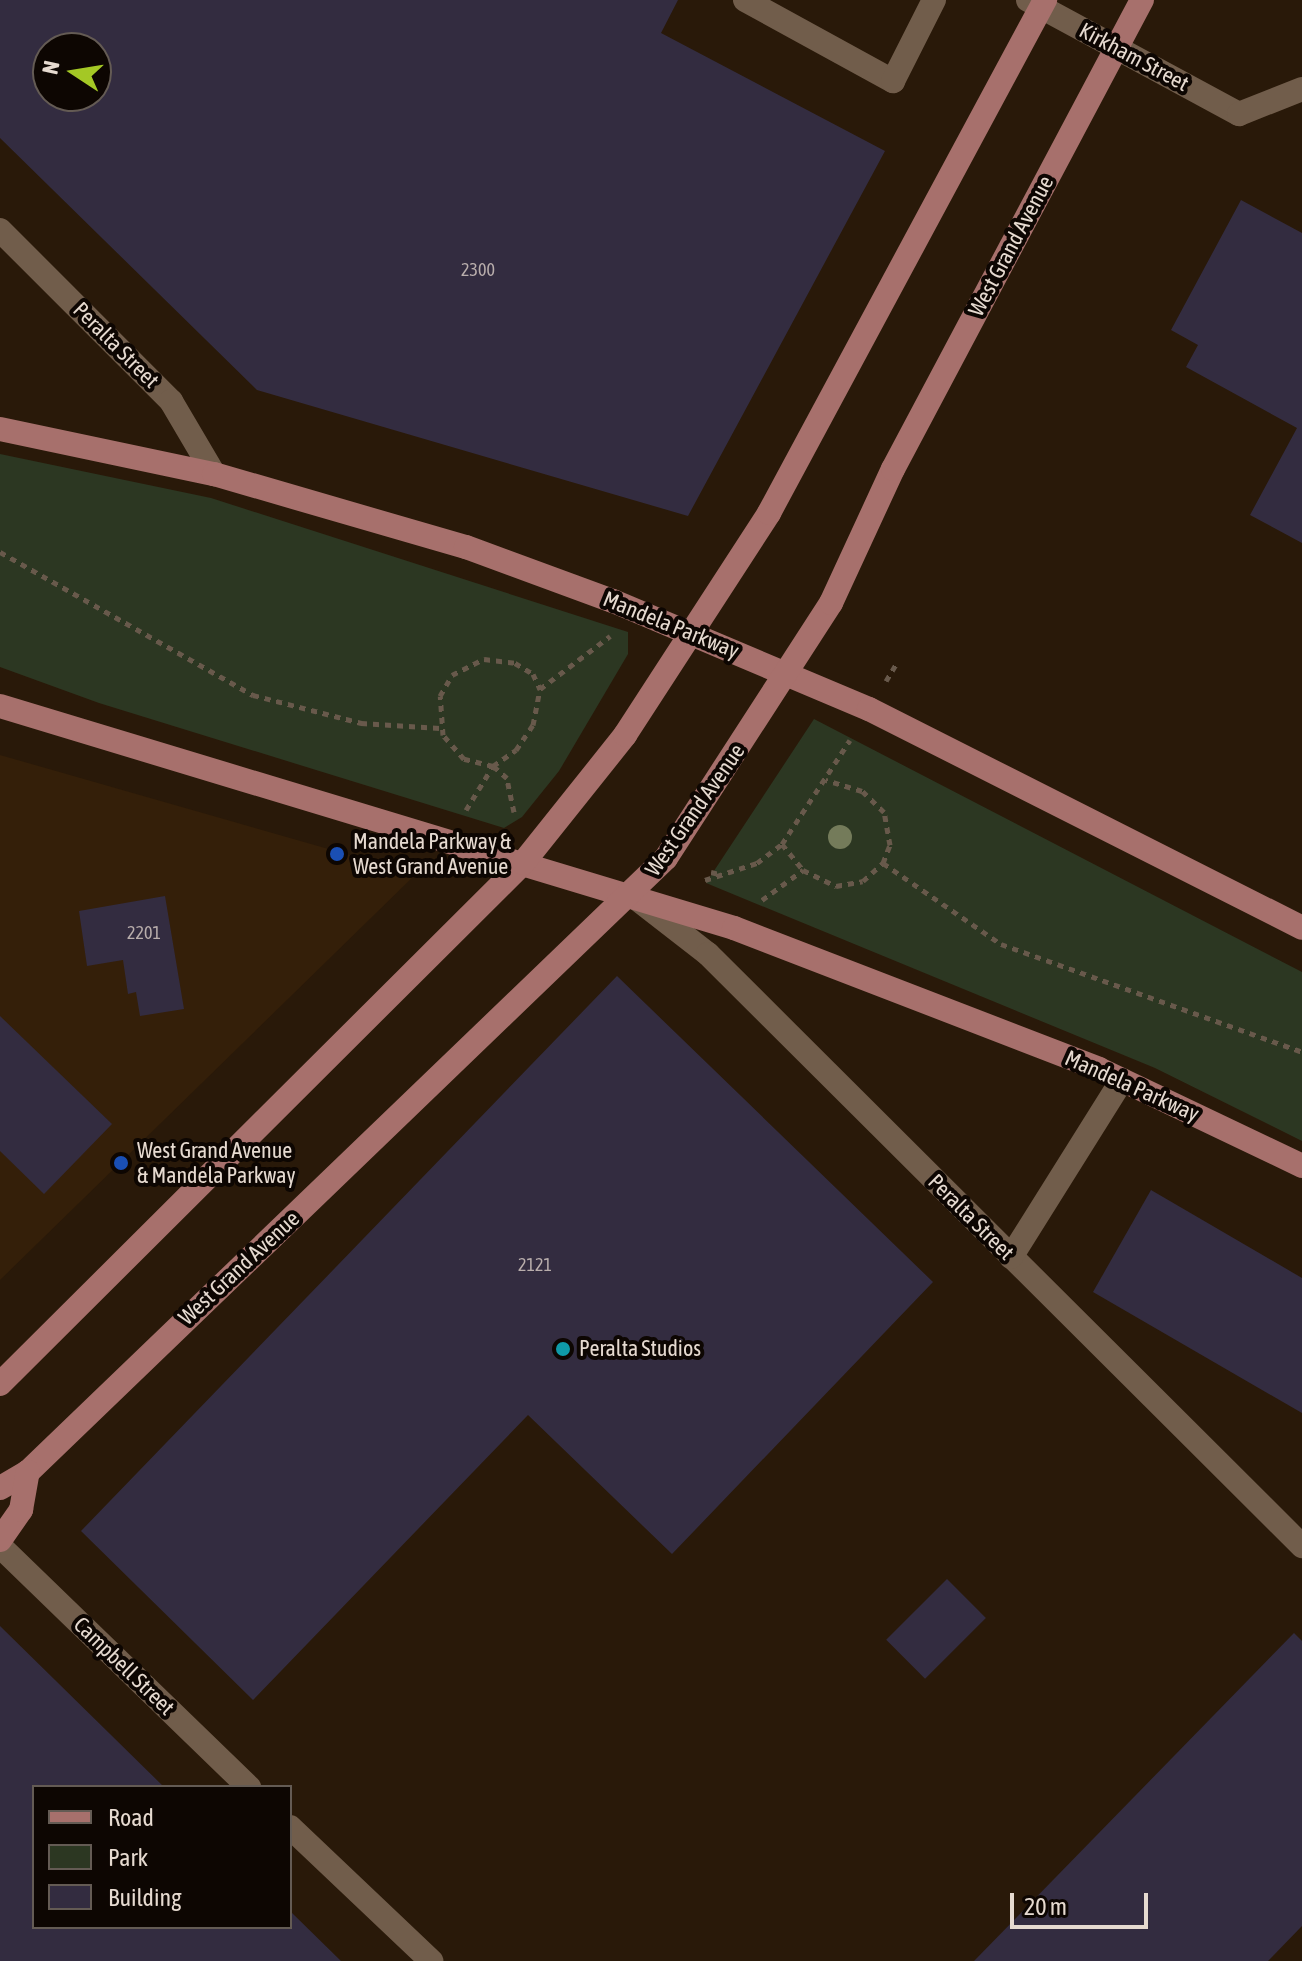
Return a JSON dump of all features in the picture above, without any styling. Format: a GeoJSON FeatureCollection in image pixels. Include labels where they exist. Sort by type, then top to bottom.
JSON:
{"type":"FeatureCollection","features":[{"type":"Feature","properties":{"kind":"main road","name":"West Grand Avenue"},"geometry":{"type":"LineString","coordinates":[[0,1488],[28,1472],[632,896],[675,846],[831,603],[893,469],[1142,0]]}},
{"type":"Feature","properties":{"kind":"main road"},"geometry":{"type":"LineString","coordinates":[[0,1384],[523,863],[625,735],[693,633],[827,410],[1038,2]]}},
{"type":"Feature","properties":{"kind":"main road","name":"Mandela Parkway"},"geometry":{"type":"LineString","coordinates":[[0,429],[214,474],[466,547],[693,633],[787,672],[1302,928]]}},
{"type":"Feature","properties":{"kind":"main road","name":"Mandela Parkway"},"geometry":{"type":"LineString","coordinates":[[0,706],[632,896],[921,996],[1122,1080],[1302,1166]]}},
{"type":"Feature","properties":{"kind":"main road"},"geometry":{"type":"LineString","coordinates":[[0,1543],[21,1510],[28,1472]]}},
{"type":"Feature","properties":{"kind":"street"},"geometry":{"type":"LineString","coordinates":[[745,0],[893,81],[934,0]]}},
{"type":"Feature","properties":{"kind":"street","name":"Kirkham Street"},"geometry":{"type":"LineString","coordinates":[[1038,2],[1239,114],[1302,89]]}},
{"type":"Feature","properties":{"kind":"street","name":"Peralta Street"},"geometry":{"type":"LineString","coordinates":[[0,230],[171,401],[214,474]]}},
{"type":"Feature","properties":{"kind":"street","name":"Peralta Street"},"geometry":{"type":"LineString","coordinates":[[632,896],[708,954],[1302,1546]]}},
{"type":"Feature","properties":{"kind":"street"},"geometry":{"type":"LineString","coordinates":[[1011,1257],[1122,1080]]}},
{"type":"Feature","properties":{"kind":"street","name":"Campbell Street"},"geometry":{"type":"LineString","coordinates":[[0,1543],[247,1785]]}},
{"type":"Feature","properties":{"kind":"street"},"geometry":{"type":"LineString","coordinates":[[292,1829],[431,1961]]}},
{"type":"Feature","properties":{"kind":"path"},"geometry":{"type":"LineString","coordinates":[[0,552],[253,695],[361,723],[440,728]]}},
{"type":"Feature","properties":{"kind":"path"},"geometry":{"type":"LineString","coordinates":[[540,689],[608,637]]}},
{"type":"Feature","properties":{"kind":"path"},"geometry":{"type":"LineString","coordinates":[[462,817],[493,766],[516,750],[533,725],[540,689],[533,674],[505,659],[466,664],[443,688],[440,728],[464,759],[493,766],[507,778],[514,812]]}},
{"type":"Feature","properties":{"kind":"path"},"geometry":{"type":"LineString","coordinates":[[711,872],[724,876],[782,844],[850,739]]}},
{"type":"Feature","properties":{"kind":"path"},"geometry":{"type":"LineString","coordinates":[[782,844],[803,870],[820,882],[852,885],[883,863],[890,845],[884,812],[862,791],[826,780]]}},
{"type":"Feature","properties":{"kind":"path"},"geometry":{"type":"LineString","coordinates":[[883,863],[1001,944],[1302,1052]]}},
{"type":"Feature","properties":{"kind":"path"},"geometry":{"type":"LineString","coordinates":[[754,907],[803,870]]}},
{"type":"Feature","properties":{"kind":"shaded area"},"geometry":{"type":"Polygon","coordinates":[[[0,755],[416,874],[0,1280],[0,755]]]}},
{"type":"Feature","properties":{"kind":"green space"},"geometry":{"type":"Polygon","coordinates":[[[0,454],[211,498],[628,632],[628,654],[559,771],[522,817],[504,828],[99,703],[0,667],[0,454]]]}},
{"type":"Feature","properties":{"kind":"green space"},"geometry":{"type":"Polygon","coordinates":[[[814,719],[1302,972],[1302,1141],[1155,1068],[706,883],[814,719]]]}},
{"type":"Feature","properties":{"kind":"building"},"geometry":{"type":"Polygon","coordinates":[[[0,0],[678,0],[661,33],[885,151],[688,516],[257,390],[0,138],[0,0]]]}},
{"type":"Feature","properties":{"kind":"building"},"geometry":{"type":"Polygon","coordinates":[[[1241,200],[1302,233],[1302,543],[1250,515],[1297,428],[1186,367],[1198,345],[1171,330],[1241,200]]]}},
{"type":"Feature","properties":{"kind":"building"},"geometry":{"type":"Polygon","coordinates":[[[165,896],[184,1009],[140,1016],[136,992],[128,994],[123,960],[87,966],[79,911],[165,896]]]}},
{"type":"Feature","properties":{"kind":"building","name":"Peralta Studios"},"geometry":{"type":"Polygon","coordinates":[[[617,976],[933,1282],[672,1554],[528,1415],[253,1700],[81,1531],[617,976]]]}},
{"type":"Feature","properties":{"kind":"building"},"geometry":{"type":"Polygon","coordinates":[[[0,1016],[112,1124],[44,1194],[0,1151],[0,1016]]]}},
{"type":"Feature","properties":{"kind":"building"},"geometry":{"type":"Polygon","coordinates":[[[1151,1190],[1302,1278],[1302,1413],[1093,1292],[1151,1190]]]}},
{"type":"Feature","properties":{"kind":"building"},"geometry":{"type":"Polygon","coordinates":[[[947,1579],[986,1618],[925,1679],[886,1640],[947,1579]]]}},
{"type":"Feature","properties":{"kind":"building"},"geometry":{"type":"Polygon","coordinates":[[[0,1626],[162,1785],[32,1785],[32,1929],[292,1929],[292,1913],[341,1961],[0,1961],[0,1626]]]}},
{"type":"Feature","properties":{"kind":"building"},"geometry":{"type":"Polygon","coordinates":[[[1294,1633],[1302,1641],[1302,1926],[1268,1961],[974,1961],[1294,1633]]]}},
{"type":"Feature","properties":{"kind":"place","name":"Mandela Parkway & West Grand Avenue"},"geometry":{"type":"Point","coordinates":[337,854]}},
{"type":"Feature","properties":{"kind":"place","name":"West Grand Avenue & Mandela Parkway"},"geometry":{"type":"Point","coordinates":[121,1163]}},
{"type":"Feature","properties":{"kind":"place","name":"Peralta Studios"},"geometry":{"type":"Point","coordinates":[563,1349]}}]}
